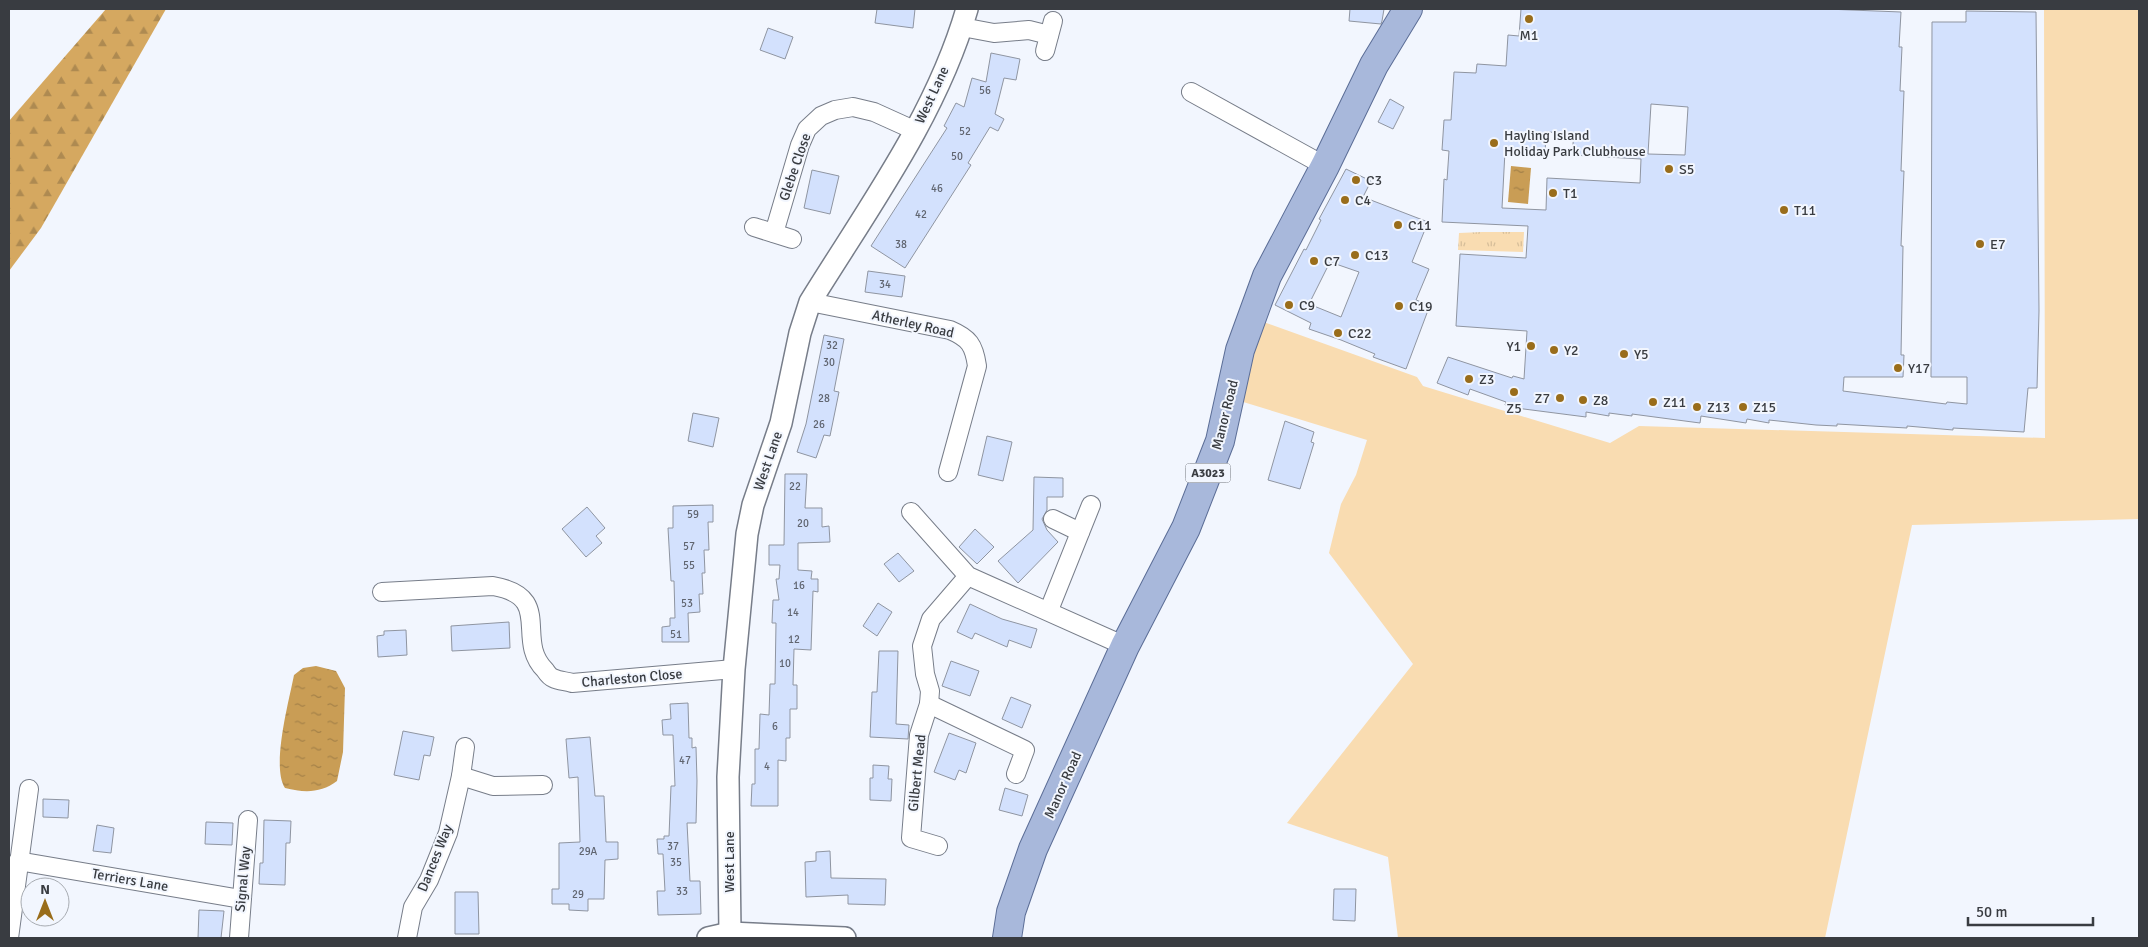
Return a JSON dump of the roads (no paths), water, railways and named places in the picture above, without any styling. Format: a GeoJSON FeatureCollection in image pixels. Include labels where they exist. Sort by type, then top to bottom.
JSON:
{"type":"FeatureCollection","features":[{"type":"Feature","properties":{"kind":"main road","name":"Manor Road"},"geometry":{"type":"LineString","coordinates":[[1007,938],[1011,912],[1033,849],[1125,646],[1186,528],[1217,450],[1240,350],[1267,276],[1325,166],[1374,65],[1408,9]]}},
{"type":"Feature","properties":{"kind":"street"},"geometry":{"type":"LineString","coordinates":[[964,18],[994,33],[1029,30],[1049,35]]}},
{"type":"Feature","properties":{"kind":"street","name":"West Lane"},"geometry":{"type":"LineString","coordinates":[[730,933],[728,777],[734,669],[748,523],[781,423],[800,333],[810,302],[916,131],[938,86],[964,18]]}},
{"type":"Feature","properties":{"kind":"street"},"geometry":{"type":"LineString","coordinates":[[1190,92],[1325,166]]}},
{"type":"Feature","properties":{"kind":"street","name":"Glebe Close"},"geometry":{"type":"LineString","coordinates":[[774,233],[800,145],[807,129],[821,116],[835,110],[853,107],[874,112],[916,131]]}},
{"type":"Feature","properties":{"kind":"street"},"geometry":{"type":"LineString","coordinates":[[754,227],[792,239]]}},
{"type":"Feature","properties":{"kind":"street","name":"Atherley Road"},"geometry":{"type":"LineString","coordinates":[[810,302],[950,330],[965,336],[975,352],[976,366],[948,472]]}},
{"type":"Feature","properties":{"kind":"street"},"geometry":{"type":"LineString","coordinates":[[1048,610],[1091,505]]}},
{"type":"Feature","properties":{"kind":"street"},"geometry":{"type":"LineString","coordinates":[[911,512],[968,576],[1048,610],[1125,646]]}},
{"type":"Feature","properties":{"kind":"street"},"geometry":{"type":"LineString","coordinates":[[1053,519],[1080,532]]}},
{"type":"Feature","properties":{"kind":"street","name":"Gilbert Mead"},"geometry":{"type":"LineString","coordinates":[[938,846],[911,838],[919,735],[929,704],[930,692],[925,674],[922,646],[931,618],[968,576]]}},
{"type":"Feature","properties":{"kind":"street","name":"Charleston Close"},"geometry":{"type":"LineString","coordinates":[[382,592],[493,586],[510,589],[524,599],[530,612],[533,648],[540,665],[552,678],[572,683],[734,669]]}},
{"type":"Feature","properties":{"kind":"street"},"geometry":{"type":"LineString","coordinates":[[929,704],[1024,750],[1016,774]]}},
{"type":"Feature","properties":{"kind":"street","name":"Dances Way"},"geometry":{"type":"LineString","coordinates":[[407,938],[413,908],[429,880],[448,834],[461,776],[465,747]]}},
{"type":"Feature","properties":{"kind":"street"},"geometry":{"type":"LineString","coordinates":[[461,776],[493,786],[543,785]]}},
{"type":"Feature","properties":{"kind":"street"},"geometry":{"type":"LineString","coordinates":[[10,938],[18,861],[29,789]]}},
{"type":"Feature","properties":{"kind":"street","name":"Signal Way"},"geometry":{"type":"LineString","coordinates":[[239,938],[248,820]]}},
{"type":"Feature","properties":{"kind":"street","name":"Terriers Lane"},"geometry":{"type":"LineString","coordinates":[[18,861],[241,899]]}},
{"type":"Feature","properties":{"kind":"street"},"geometry":{"type":"LineString","coordinates":[[708,938],[730,933],[845,938]]}},
{"type":"Feature","properties":{"kind":"water"},"geometry":{"type":"Polygon","coordinates":[[[1511,166],[1531,168],[1528,204],[1508,202],[1511,166]]]}},
{"type":"Feature","properties":{"kind":"water"},"geometry":{"type":"Polygon","coordinates":[[[316,666],[336,671],[345,688],[343,752],[337,781],[319,790],[299,791],[285,788],[281,778],[280,750],[282,733],[294,675],[303,668],[316,666]]]}},
{"type":"Feature","properties":{"kind":"place","name":"M1"},"geometry":{"type":"Point","coordinates":[1529,19]}},
{"type":"Feature","properties":{"kind":"place","name":"Hayling Island Holiday Park Clubhouse"},"geometry":{"type":"Point","coordinates":[1494,143]}},
{"type":"Feature","properties":{"kind":"place","name":"S5"},"geometry":{"type":"Point","coordinates":[1669,169]}},
{"type":"Feature","properties":{"kind":"place","name":"C3"},"geometry":{"type":"Point","coordinates":[1356,180]}},
{"type":"Feature","properties":{"kind":"place","name":"T1"},"geometry":{"type":"Point","coordinates":[1553,193]}},
{"type":"Feature","properties":{"kind":"place","name":"C4"},"geometry":{"type":"Point","coordinates":[1345,200]}},
{"type":"Feature","properties":{"kind":"place","name":"T11"},"geometry":{"type":"Point","coordinates":[1784,210]}},
{"type":"Feature","properties":{"kind":"place","name":"C11"},"geometry":{"type":"Point","coordinates":[1398,225]}},
{"type":"Feature","properties":{"kind":"place","name":"E7"},"geometry":{"type":"Point","coordinates":[1980,244]}},
{"type":"Feature","properties":{"kind":"place","name":"C13"},"geometry":{"type":"Point","coordinates":[1355,255]}},
{"type":"Feature","properties":{"kind":"place","name":"C7"},"geometry":{"type":"Point","coordinates":[1314,261]}},
{"type":"Feature","properties":{"kind":"place","name":"C9"},"geometry":{"type":"Point","coordinates":[1289,305]}},
{"type":"Feature","properties":{"kind":"place","name":"C19"},"geometry":{"type":"Point","coordinates":[1399,306]}},
{"type":"Feature","properties":{"kind":"place","name":"C22"},"geometry":{"type":"Point","coordinates":[1338,333]}},
{"type":"Feature","properties":{"kind":"place","name":"Y1"},"geometry":{"type":"Point","coordinates":[1531,346]}},
{"type":"Feature","properties":{"kind":"place","name":"Y2"},"geometry":{"type":"Point","coordinates":[1554,350]}},
{"type":"Feature","properties":{"kind":"place","name":"Y5"},"geometry":{"type":"Point","coordinates":[1624,354]}},
{"type":"Feature","properties":{"kind":"place","name":"Y17"},"geometry":{"type":"Point","coordinates":[1898,368]}},
{"type":"Feature","properties":{"kind":"place","name":"Z3"},"geometry":{"type":"Point","coordinates":[1469,379]}},
{"type":"Feature","properties":{"kind":"place","name":"Z5"},"geometry":{"type":"Point","coordinates":[1514,392]}},
{"type":"Feature","properties":{"kind":"place","name":"Z7"},"geometry":{"type":"Point","coordinates":[1560,398]}},
{"type":"Feature","properties":{"kind":"place","name":"Z8"},"geometry":{"type":"Point","coordinates":[1583,400]}},
{"type":"Feature","properties":{"kind":"place","name":"Z11"},"geometry":{"type":"Point","coordinates":[1653,402]}},
{"type":"Feature","properties":{"kind":"place","name":"Z13"},"geometry":{"type":"Point","coordinates":[1697,407]}},
{"type":"Feature","properties":{"kind":"place","name":"Z15"},"geometry":{"type":"Point","coordinates":[1743,407]}}]}
